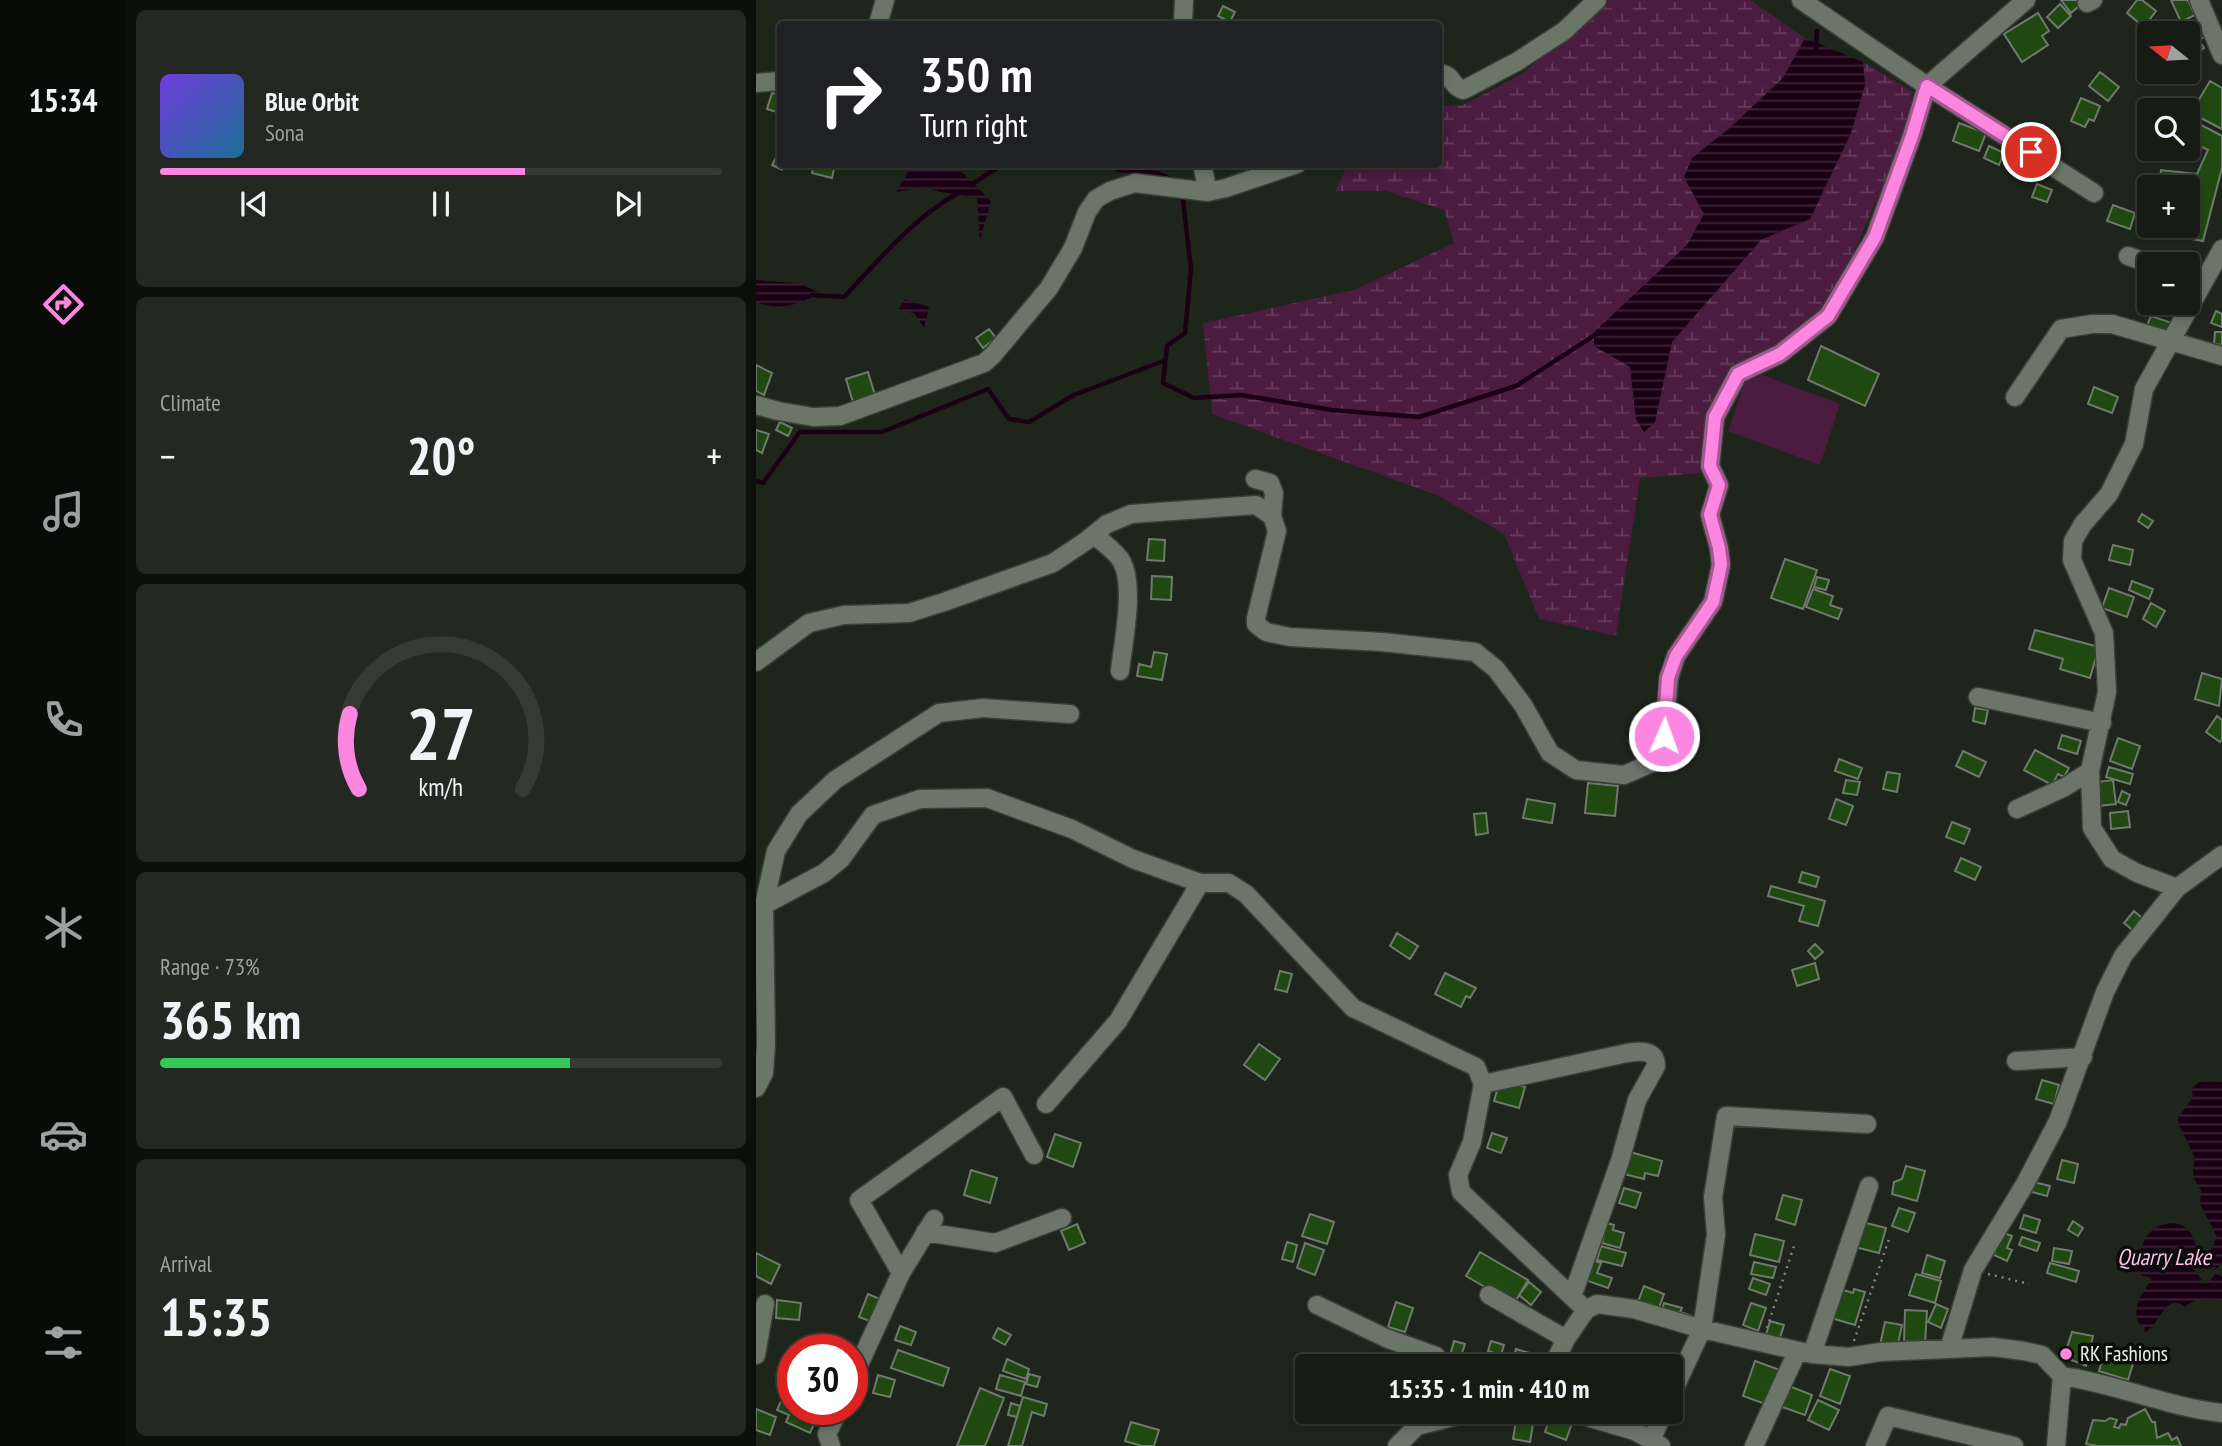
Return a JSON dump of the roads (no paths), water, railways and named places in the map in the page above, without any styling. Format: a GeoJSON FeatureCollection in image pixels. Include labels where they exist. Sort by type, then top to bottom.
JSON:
{"type":"FeatureCollection","features":[{"type":"Feature","properties":{"kind":"street"},"geometry":{"type":"LineString","coordinates":[[879,21],[884,0]]}},
{"type":"Feature","properties":{"kind":"street"},"geometry":{"type":"LineString","coordinates":[[1183,21],[1184,0]]}},
{"type":"Feature","properties":{"kind":"street"},"geometry":{"type":"LineString","coordinates":[[1442,74],[1451,77],[1459,89],[1469,88],[1564,31],[1597,0]]}},
{"type":"Feature","properties":{"kind":"street"},"geometry":{"type":"LineString","coordinates":[[1801,0],[1927,86],[2094,192]]}},
{"type":"Feature","properties":{"kind":"street"},"geometry":{"type":"LineString","coordinates":[[1255,479],[1270,483],[1274,493],[1272,516],[1277,531],[1256,618],[1256,624],[1266,632],[1290,637],[1382,642],[1475,652],[1496,669],[1523,705],[1550,753],[1576,770],[1624,775],[1654,762],[1664,736],[1668,678],[1676,656],[1713,602],[1721,565],[1710,515],[1719,485],[1710,466],[1715,417],[1738,374],[1780,354],[1828,316],[1875,237],[1927,86],[2026,0]]}},
{"type":"Feature","properties":{"kind":"street"},"geometry":{"type":"LineString","coordinates":[[2199,0],[2222,55]]}},
{"type":"Feature","properties":{"kind":"street"},"geometry":{"type":"LineString","coordinates":[[756,83],[777,81]]}},
{"type":"Feature","properties":{"kind":"street"},"geometry":{"type":"LineString","coordinates":[[1203,168],[1208,192]]}},
{"type":"Feature","properties":{"kind":"street"},"geometry":{"type":"LineString","coordinates":[[756,405],[813,416],[840,416],[984,363],[1049,288],[1073,248],[1087,212],[1096,199],[1110,191],[1136,183],[1208,192],[1285,168]]}},
{"type":"Feature","properties":{"kind":"street"},"geometry":{"type":"LineString","coordinates":[[2200,274],[2222,249]]}},
{"type":"Feature","properties":{"kind":"street"},"geometry":{"type":"LineString","coordinates":[[2128,256],[2137,259]]}},
{"type":"Feature","properties":{"kind":"street"},"geometry":{"type":"LineString","coordinates":[[2177,888],[2137,873],[2112,859],[2092,828],[2090,771],[2107,692],[2104,633],[2072,560],[2073,541],[2083,524],[2109,494],[2123,470],[2134,444],[2144,389],[2172,340],[2182,315]]}},
{"type":"Feature","properties":{"kind":"street"},"geometry":{"type":"LineString","coordinates":[[2014,397],[2060,329],[2104,323],[2222,356]]}},
{"type":"Feature","properties":{"kind":"street"},"geometry":{"type":"LineString","coordinates":[[756,662],[809,623],[844,615],[909,613],[1053,563],[1107,524],[1131,514],[1256,505],[1272,516]]}},
{"type":"Feature","properties":{"kind":"street"},"geometry":{"type":"LineString","coordinates":[[1094,535],[1121,560],[1125,570],[1127,592],[1120,671]]}},
{"type":"Feature","properties":{"kind":"street"},"geometry":{"type":"LineString","coordinates":[[1978,697],[2102,723]]}},
{"type":"Feature","properties":{"kind":"street"},"geometry":{"type":"LineString","coordinates":[[756,1087],[764,1073],[766,1044],[764,905],[776,851],[799,814],[835,780],[939,713],[983,708],[1070,713]]}},
{"type":"Feature","properties":{"kind":"street"},"geometry":{"type":"LineString","coordinates":[[2017,809],[2065,787],[2090,771]]}},
{"type":"Feature","properties":{"kind":"street"},"geometry":{"type":"LineString","coordinates":[[764,905],[824,873],[841,859],[873,815],[920,799],[987,798],[1072,829],[1133,859],[1200,883],[1229,883],[1246,894],[1353,1008],[1476,1068],[1483,1084],[1472,1142],[1458,1175],[1461,1192],[1586,1310]]}},
{"type":"Feature","properties":{"kind":"street"},"geometry":{"type":"LineString","coordinates":[[1949,1349],[1973,1270],[2025,1184],[2058,1121],[2105,992],[2123,956],[2177,888],[2222,855]]}},
{"type":"Feature","properties":{"kind":"street"},"geometry":{"type":"LineString","coordinates":[[1046,1104],[1118,1021],[1200,883]]}},
{"type":"Feature","properties":{"kind":"street"},"geometry":{"type":"LineString","coordinates":[[1483,1084],[1627,1053],[1645,1051],[1657,1062],[1637,1100],[1620,1161],[1572,1297]]}},
{"type":"Feature","properties":{"kind":"street"},"geometry":{"type":"LineString","coordinates":[[2016,1061],[2083,1057]]}},
{"type":"Feature","properties":{"kind":"street"},"geometry":{"type":"LineString","coordinates":[[901,1273],[859,1200],[1003,1097],[1034,1155]]}},
{"type":"Feature","properties":{"kind":"street"},"geometry":{"type":"LineString","coordinates":[[1683,1370],[1702,1329],[1716,1235],[1713,1196],[1726,1116],[1867,1124]]}},
{"type":"Feature","properties":{"kind":"street"},"geometry":{"type":"LineString","coordinates":[[1754,1446],[1805,1353],[1869,1186]]}},
{"type":"Feature","properties":{"kind":"street"},"geometry":{"type":"LineString","coordinates":[[868,1345],[901,1273],[929,1226],[995,1243],[1062,1218]]}},
{"type":"Feature","properties":{"kind":"street"},"geometry":{"type":"LineString","coordinates":[[1489,1295],[1566,1339]]}},
{"type":"Feature","properties":{"kind":"street"},"geometry":{"type":"LineString","coordinates":[[756,1355],[765,1304]]}},
{"type":"Feature","properties":{"kind":"street"},"geometry":{"type":"LineString","coordinates":[[1558,1354],[1586,1310],[1597,1304],[1634,1309],[1702,1329],[1805,1353],[1849,1357],[1880,1352],[1993,1347],[2042,1355],[2063,1376],[2100,1382],[2174,1405],[2222,1413]]}},
{"type":"Feature","properties":{"kind":"street"},"geometry":{"type":"LineString","coordinates":[[1317,1305],[1386,1338],[1430,1354]]}},
{"type":"Feature","properties":{"kind":"street"},"geometry":{"type":"LineString","coordinates":[[2056,1446],[2063,1376]]}},
{"type":"Feature","properties":{"kind":"street"},"geometry":{"type":"LineString","coordinates":[[1875,1446],[1888,1416],[2014,1446]]}},
{"type":"Feature","properties":{"kind":"street"},"geometry":{"type":"LineString","coordinates":[[1396,1446],[1415,1424]]}},
{"type":"Feature","properties":{"kind":"street"},"geometry":{"type":"LineString","coordinates":[[1609,1424],[1635,1432],[1656,1443],[1661,1424]]}},
{"type":"Feature","properties":{"kind":"street"},"geometry":{"type":"LineString","coordinates":[[831,1425],[827,1434],[831,1446]]}},
{"type":"Feature","properties":{"kind":"water"},"geometry":{"type":"Polygon","coordinates":[[[1805,38],[1863,62],[1865,85],[1851,133],[1810,219],[1761,240],[1672,342],[1655,422],[1644,432],[1636,419],[1630,367],[1594,346],[1594,332],[1687,245],[1704,214],[1684,177],[1692,158],[1731,127],[1783,78],[1805,38]]]}},
{"type":"Feature","properties":{"kind":"water"},"geometry":{"type":"Polygon","coordinates":[[[947,168],[963,173],[991,201],[980,240],[977,197],[924,187],[896,192],[910,169],[947,168]]]}},
{"type":"Feature","properties":{"kind":"water"},"geometry":{"type":"Polygon","coordinates":[[[756,280],[798,283],[821,293],[789,305],[765,305],[756,302],[756,280]]]}},
{"type":"Feature","properties":{"kind":"water"},"geometry":{"type":"Polygon","coordinates":[[[905,299],[929,307],[924,328],[914,313],[898,310],[905,299]]]}},
{"type":"Feature","properties":{"kind":"water","name":"Quarry Lake"},"geometry":{"type":"Polygon","coordinates":[[[2199,1082],[2222,1082],[2222,1263],[2217,1268],[2208,1258],[2187,1261],[2204,1283],[2208,1283],[2216,1273],[2222,1277],[2222,1301],[2203,1299],[2185,1307],[2172,1303],[2145,1332],[2144,1326],[2139,1324],[2136,1311],[2152,1278],[2142,1276],[2139,1271],[2129,1274],[2129,1269],[2136,1261],[2136,1251],[2142,1247],[2152,1231],[2169,1223],[2186,1228],[2196,1247],[2202,1251],[2210,1251],[2217,1237],[2200,1204],[2201,1191],[2193,1177],[2194,1156],[2178,1118],[2193,1097],[2191,1089],[2199,1082]]]}},
{"type":"Feature","properties":{"kind":"waterway"},"geometry":{"type":"LineString","coordinates":[[1816,48],[1817,31]]}},
{"type":"Feature","properties":{"kind":"waterway"},"geometry":{"type":"LineString","coordinates":[[971,185],[997,168]]}},
{"type":"Feature","properties":{"kind":"waterway"},"geometry":{"type":"LineString","coordinates":[[1118,168],[1157,173],[1176,181]]}},
{"type":"Feature","properties":{"kind":"waterway"},"geometry":{"type":"LineString","coordinates":[[812,295],[844,297],[911,227],[958,193]]}},
{"type":"Feature","properties":{"kind":"waterway"},"geometry":{"type":"LineString","coordinates":[[1183,200],[1191,269],[1185,333],[1167,346],[1163,383],[1194,398],[1241,395],[1332,410],[1419,417],[1516,386],[1598,333]]}},
{"type":"Feature","properties":{"kind":"waterway"},"geometry":{"type":"LineString","coordinates":[[756,481],[763,483],[800,432],[882,432],[988,389],[1009,419],[1029,422],[1074,395],[1166,360]]}},
{"type":"Feature","properties":{"kind":"place","name":"RK Fashions"},"geometry":{"type":"Point","coordinates":[2066,1354]}}]}
